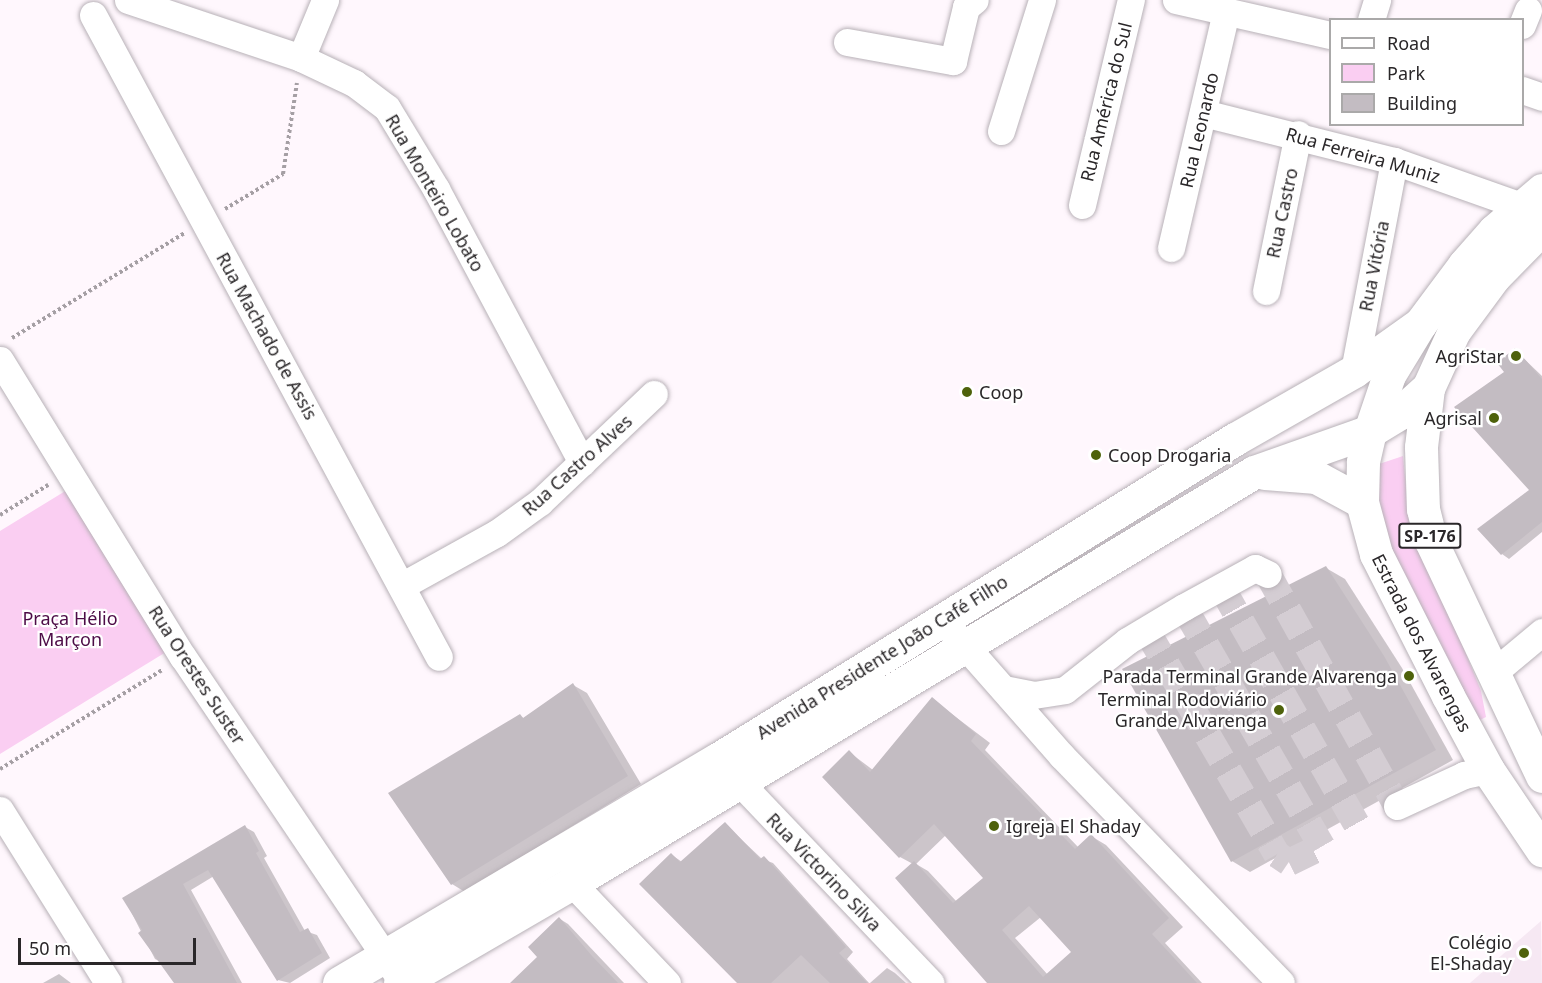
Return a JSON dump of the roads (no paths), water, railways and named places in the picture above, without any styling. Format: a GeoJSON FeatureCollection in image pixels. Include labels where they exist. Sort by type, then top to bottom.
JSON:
{"type":"FeatureCollection","features":[{"type":"Feature","properties":{"kind":"main road","name":"Estrada dos Alvarengas"},"geometry":{"type":"LineString","coordinates":[[1535,208],[1464,265],[1420,324],[1382,390],[1363,462],[1362,502],[1384,570],[1488,770],[1542,850]]}},
{"type":"Feature","properties":{"kind":"main road","name":"SP-176"},"geometry":{"type":"LineString","coordinates":[[1535,208],[1515,252],[1476,299],[1454,331],[1428,387],[1421,447],[1423,509],[1443,568],[1542,776]]}},
{"type":"Feature","properties":{"kind":"main road","name":"Avenida Presidente João Café Filho"},"geometry":{"type":"LineString","coordinates":[[402,982],[572,883],[940,621],[1235,439],[1354,371],[1420,324]]}},
{"type":"Feature","properties":{"kind":"main road","name":"Avenida Presidente João Café Filho"},"geometry":{"type":"LineString","coordinates":[[339,983],[383,955],[968,646],[1254,472],[1370,431],[1400,413],[1428,387]]}},
{"type":"Feature","properties":{"kind":"main road"},"geometry":{"type":"LineString","coordinates":[[1254,472],[1316,477],[1362,502]]}},
{"type":"Feature","properties":{"kind":"main road"},"geometry":{"type":"LineString","coordinates":[[1488,770],[1515,773],[1542,788]]}},
{"type":"Feature","properties":{"kind":"street"},"geometry":{"type":"LineString","coordinates":[[88,8],[108,15],[117,0]]}},
{"type":"Feature","properties":{"kind":"street","name":"Rua Monteiro Lobato"},"geometry":{"type":"LineString","coordinates":[[128,0],[301,58],[354,83],[387,108],[398,124],[582,462]]}},
{"type":"Feature","properties":{"kind":"street"},"geometry":{"type":"LineString","coordinates":[[301,58],[326,0]]}},
{"type":"Feature","properties":{"kind":"street"},"geometry":{"type":"LineString","coordinates":[[847,42],[953,61],[966,7],[975,0]]}},
{"type":"Feature","properties":{"kind":"street"},"geometry":{"type":"LineString","coordinates":[[1001,131],[1042,0]]}},
{"type":"Feature","properties":{"kind":"street","name":"Rua América do Sul"},"geometry":{"type":"LineString","coordinates":[[1082,205],[1131,0]]}},
{"type":"Feature","properties":{"kind":"street"},"geometry":{"type":"LineString","coordinates":[[1176,0],[1226,12],[1264,10],[1329,35]]}},
{"type":"Feature","properties":{"kind":"street"},"geometry":{"type":"LineString","coordinates":[[1372,18],[1377,0]]}},
{"type":"Feature","properties":{"kind":"street","name":"Rua Machado de Assis"},"geometry":{"type":"LineString","coordinates":[[88,8],[403,585],[439,657]]}},
{"type":"Feature","properties":{"kind":"street","name":"Rua Leonardo"},"geometry":{"type":"LineString","coordinates":[[1171,248],[1226,12]]}},
{"type":"Feature","properties":{"kind":"street"},"geometry":{"type":"LineString","coordinates":[[1524,91],[1542,97]]}},
{"type":"Feature","properties":{"kind":"street","name":"Rua Ferreira Muniz"},"geometry":{"type":"LineString","coordinates":[[1203,114],[1298,134],[1394,161],[1535,208]]}},
{"type":"Feature","properties":{"kind":"street","name":"Rua Castro"},"geometry":{"type":"LineString","coordinates":[[1266,291],[1298,134]]}},
{"type":"Feature","properties":{"kind":"street","name":"Rua Vitória"},"geometry":{"type":"LineString","coordinates":[[1354,371],[1394,161]]}},
{"type":"Feature","properties":{"kind":"street","name":"Rua Orestes Suster"},"geometry":{"type":"LineString","coordinates":[[0,360],[183,657],[402,982]]}},
{"type":"Feature","properties":{"kind":"street","name":"Rua Castro Alves"},"geometry":{"type":"LineString","coordinates":[[403,585],[497,533],[540,502],[654,394]]}},
{"type":"Feature","properties":{"kind":"street"},"geometry":{"type":"LineString","coordinates":[[1004,689],[1034,695],[1065,690],[1146,629],[1248,572],[1260,568],[1268,574]]}},
{"type":"Feature","properties":{"kind":"street"},"geometry":{"type":"LineString","coordinates":[[940,621],[968,646],[1062,756],[1281,983]]}},
{"type":"Feature","properties":{"kind":"street"},"geometry":{"type":"LineString","coordinates":[[1493,673],[1542,632]]}},
{"type":"Feature","properties":{"kind":"street"},"geometry":{"type":"LineString","coordinates":[[1397,806],[1464,775],[1488,770]]}},
{"type":"Feature","properties":{"kind":"street","name":"Rua Victorino Silva"},"geometry":{"type":"LineString","coordinates":[[728,771],[931,983]]}},
{"type":"Feature","properties":{"kind":"street"},"geometry":{"type":"LineString","coordinates":[[0,810],[108,983]]}},
{"type":"Feature","properties":{"kind":"street"},"geometry":{"type":"LineString","coordinates":[[572,883],[667,983]]}},
{"type":"Feature","properties":{"kind":"tunnel"},"geometry":{"type":"LineString","coordinates":[[1268,574],[1397,806]]}},
{"type":"Feature","properties":{"kind":"tunnel"},"geometry":{"type":"LineString","coordinates":[[1221,586],[1358,826]]}},
{"type":"Feature","properties":{"kind":"tunnel"},"geometry":{"type":"LineString","coordinates":[[1146,629],[1277,854],[1289,862],[1322,846],[1184,607]]}},
{"type":"Feature","properties":{"kind":"place","name":"AgriStar"},"geometry":{"type":"Point","coordinates":[1516,356]}},
{"type":"Feature","properties":{"kind":"place","name":"Coop"},"geometry":{"type":"Point","coordinates":[967,392]}},
{"type":"Feature","properties":{"kind":"place","name":"Agrisal"},"geometry":{"type":"Point","coordinates":[1494,418]}},
{"type":"Feature","properties":{"kind":"place","name":"Coop Drogaria"},"geometry":{"type":"Point","coordinates":[1096,455]}},
{"type":"Feature","properties":{"kind":"place","name":"Parada Terminal Grande Alvarenga"},"geometry":{"type":"Point","coordinates":[1409,676]}},
{"type":"Feature","properties":{"kind":"place","name":"Terminal Rodoviário Grande Alvarenga"},"geometry":{"type":"Point","coordinates":[1279,710]}},
{"type":"Feature","properties":{"kind":"place","name":"Igreja El Shaday"},"geometry":{"type":"Point","coordinates":[994,826]}},
{"type":"Feature","properties":{"kind":"place","name":"Colégio El-Shaday"},"geometry":{"type":"Point","coordinates":[1524,953]}},
{"type":"Feature","properties":{"kind":"park label","name":"Praça Hélio Marçon"},"geometry":{"type":"Point","coordinates":[70,629]}}]}
